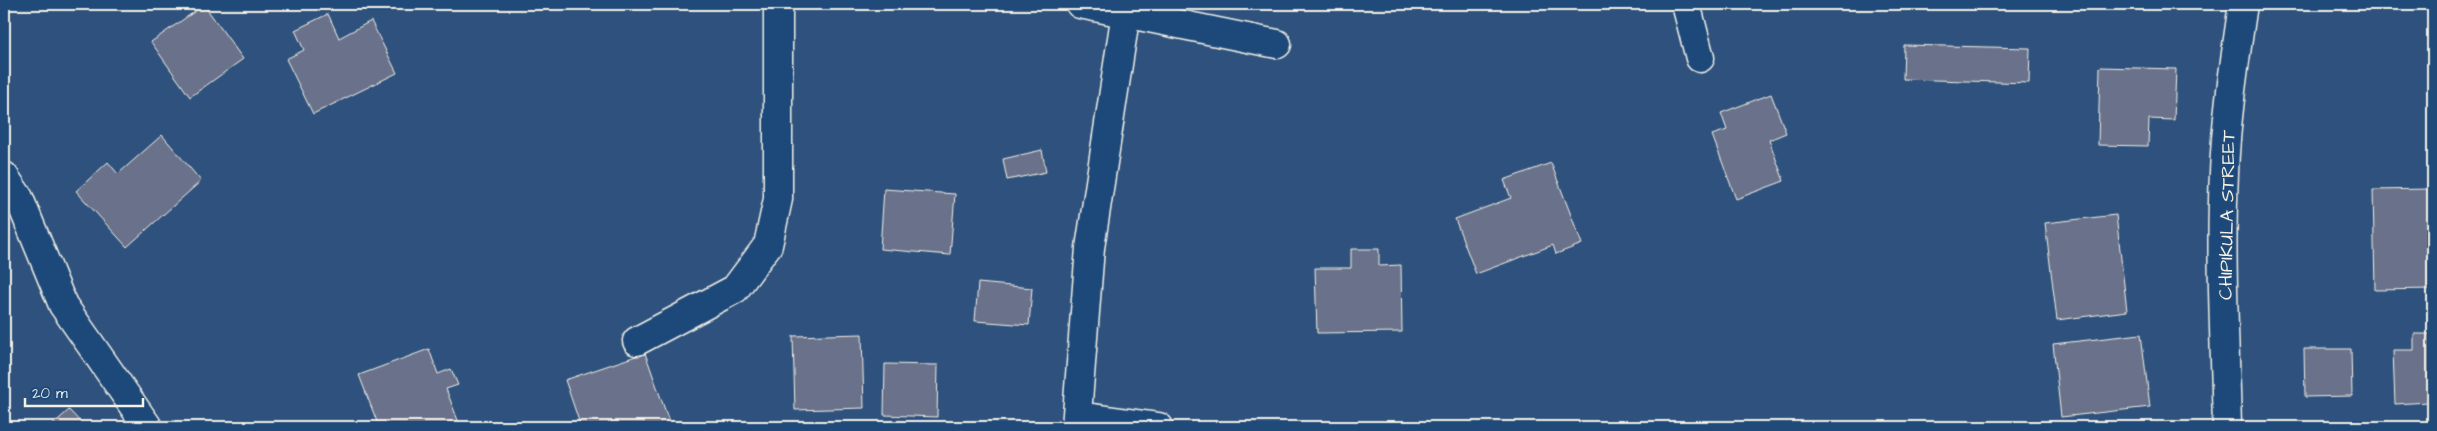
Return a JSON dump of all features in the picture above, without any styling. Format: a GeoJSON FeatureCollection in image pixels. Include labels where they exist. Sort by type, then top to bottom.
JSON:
{"type":"FeatureCollection","features":[{"type":"Feature","properties":{"kind":"street"},"geometry":{"type":"LineString","coordinates":[[637,341],[735,289],[768,245],[778,198],[778,4]]}},
{"type":"Feature","properties":{"kind":"street"},"geometry":{"type":"LineString","coordinates":[[1080,4],[1277,44]]}},
{"type":"Feature","properties":{"kind":"street"},"geometry":{"type":"LineString","coordinates":[[1686,4],[1700,58]]}},
{"type":"Feature","properties":{"kind":"street","name":"CHIPIKULA STREET"},"geometry":{"type":"LineString","coordinates":[[2228,427],[2222,259],[2224,172],[2232,81],[2243,4]]}},
{"type":"Feature","properties":{"kind":"street"},"geometry":{"type":"LineString","coordinates":[[1126,12],[1090,248],[1077,422],[1159,427]]}},
{"type":"Feature","properties":{"kind":"street"},"geometry":{"type":"LineString","coordinates":[[4,176],[19,198],[63,305],[148,427]]}},
{"type":"Feature","properties":{"kind":"building"},"geometry":{"type":"Polygon","coordinates":[[[204,5],[243,59],[190,97],[151,42],[204,5]]]}},
{"type":"Feature","properties":{"kind":"building"},"geometry":{"type":"Polygon","coordinates":[[[328,14],[339,38],[371,21],[397,73],[313,114],[286,59],[304,50],[295,30],[328,14]]]}},
{"type":"Feature","properties":{"kind":"building"},"geometry":{"type":"Polygon","coordinates":[[[1904,45],[2030,48],[2029,83],[1903,79],[1904,45]]]}},
{"type":"Feature","properties":{"kind":"building"},"geometry":{"type":"Polygon","coordinates":[[[2100,67],[2176,69],[2174,120],[2149,119],[2148,146],[2098,145],[2100,67]]]}},
{"type":"Feature","properties":{"kind":"building"},"geometry":{"type":"Polygon","coordinates":[[[1771,94],[1786,133],[1769,140],[1784,181],[1736,199],[1712,135],[1727,130],[1721,113],[1771,94]]]}},
{"type":"Feature","properties":{"kind":"building"},"geometry":{"type":"Polygon","coordinates":[[[162,135],[201,181],[127,247],[76,191],[108,162],[118,174],[162,135]]]}},
{"type":"Feature","properties":{"kind":"building"},"geometry":{"type":"Polygon","coordinates":[[[1042,150],[1046,172],[1007,180],[1003,159],[1042,150]]]}},
{"type":"Feature","properties":{"kind":"building"},"geometry":{"type":"Polygon","coordinates":[[[1551,163],[1582,244],[1556,254],[1553,245],[1476,274],[1455,219],[1511,198],[1504,180],[1551,163]]]}},
{"type":"Feature","properties":{"kind":"building"},"geometry":{"type":"Polygon","coordinates":[[[884,189],[955,194],[950,255],[880,249],[884,189]]]}},
{"type":"Feature","properties":{"kind":"building"},"geometry":{"type":"Polygon","coordinates":[[[2431,189],[2431,205],[2433,205],[2433,289],[2375,290],[2373,190],[2431,189]]]}},
{"type":"Feature","properties":{"kind":"building"},"geometry":{"type":"Polygon","coordinates":[[[2116,215],[2127,311],[2057,320],[2045,223],[2116,215]]]}},
{"type":"Feature","properties":{"kind":"building"},"geometry":{"type":"Polygon","coordinates":[[[1351,249],[1379,249],[1379,266],[1401,265],[1402,332],[1317,333],[1315,268],[1351,268],[1351,249]]]}},
{"type":"Feature","properties":{"kind":"building"},"geometry":{"type":"Polygon","coordinates":[[[978,283],[1032,288],[1029,325],[975,321],[978,283]]]}},
{"type":"Feature","properties":{"kind":"building"},"geometry":{"type":"Polygon","coordinates":[[[862,334],[864,408],[795,410],[793,336],[862,334]]]}},
{"type":"Feature","properties":{"kind":"building"},"geometry":{"type":"Polygon","coordinates":[[[2141,334],[2150,407],[2061,417],[2053,344],[2141,334]]]}},
{"type":"Feature","properties":{"kind":"building"},"geometry":{"type":"Polygon","coordinates":[[[2414,334],[2433,334],[2433,418],[2429,418],[2428,402],[2395,404],[2393,350],[2414,350],[2414,334]]]}},
{"type":"Feature","properties":{"kind":"building"},"geometry":{"type":"Polygon","coordinates":[[[429,349],[438,374],[451,369],[458,385],[446,389],[459,423],[447,427],[379,427],[359,375],[429,349]]]}},
{"type":"Feature","properties":{"kind":"building"},"geometry":{"type":"Polygon","coordinates":[[[2304,349],[2351,349],[2352,396],[2305,397],[2304,349]]]}},
{"type":"Feature","properties":{"kind":"building"},"geometry":{"type":"Polygon","coordinates":[[[645,353],[671,427],[581,427],[565,380],[645,353]]]}},
{"type":"Feature","properties":{"kind":"building"},"geometry":{"type":"Polygon","coordinates":[[[885,364],[938,365],[937,417],[884,415],[885,364]]]}},
{"type":"Feature","properties":{"kind":"building"},"geometry":{"type":"Polygon","coordinates":[[[69,410],[85,427],[50,427],[69,410]]]}}]}
